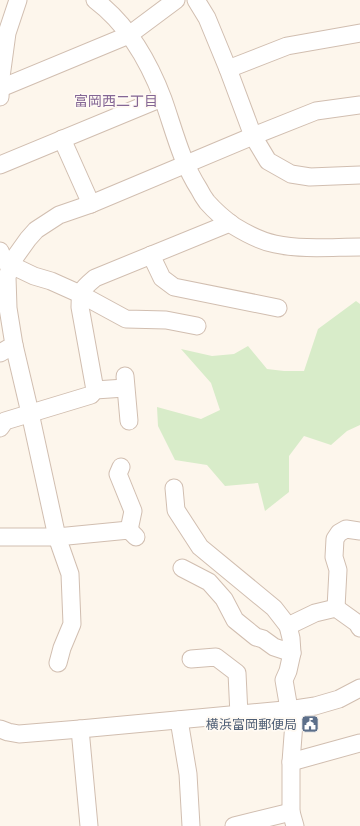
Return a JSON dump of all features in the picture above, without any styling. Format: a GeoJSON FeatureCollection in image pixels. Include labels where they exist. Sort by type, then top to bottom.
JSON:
{"type":"FeatureCollection","features":[{"type":"Feature","properties":{"kind":"street"},"geometry":{"type":"LineString","coordinates":[[18,0],[7,33],[1,85],[129,35],[176,0]]}},
{"type":"Feature","properties":{"kind":"street"},"geometry":{"type":"LineString","coordinates":[[95,0],[115,18],[145,58],[162,98],[185,164],[206,201],[219,215],[248,235],[274,244],[295,248],[360,247]]}},
{"type":"Feature","properties":{"kind":"street"},"geometry":{"type":"LineString","coordinates":[[196,0],[207,18],[253,136],[268,161],[291,174],[310,177],[360,175]]}},
{"type":"Feature","properties":{"kind":"street"},"geometry":{"type":"LineString","coordinates":[[228,69],[287,46],[360,33]]}},
{"type":"Feature","properties":{"kind":"street"},"geometry":{"type":"LineString","coordinates":[[0,165],[162,98]]}},
{"type":"Feature","properties":{"kind":"street"},"geometry":{"type":"LineString","coordinates":[[6,276],[28,238],[36,230],[59,215],[91,204],[316,110],[360,105]]}},
{"type":"Feature","properties":{"kind":"street"},"geometry":{"type":"LineString","coordinates":[[62,139],[91,204]]}},
{"type":"Feature","properties":{"kind":"street"},"geometry":{"type":"LineString","coordinates":[[95,390],[80,307],[80,294],[85,286],[95,278],[230,223]]}},
{"type":"Feature","properties":{"kind":"street"},"geometry":{"type":"LineString","coordinates":[[0,251],[4,261],[6,276],[8,308],[7,349],[30,413],[57,537],[70,574],[72,624],[62,648],[58,663]]}},
{"type":"Feature","properties":{"kind":"street"},"geometry":{"type":"LineString","coordinates":[[151,255],[162,278],[174,287],[278,308]]}},
{"type":"Feature","properties":{"kind":"street"},"geometry":{"type":"LineString","coordinates":[[6,276],[34,276],[51,281],[126,318],[166,320],[197,326]]}},
{"type":"Feature","properties":{"kind":"street"},"geometry":{"type":"LineString","coordinates":[[0,428],[5,421],[91,395],[95,390],[125,382],[129,421]]}},
{"type":"Feature","properties":{"kind":"street"},"geometry":{"type":"LineString","coordinates":[[0,537],[57,537],[132,534],[133,511],[118,474],[121,467]]}},
{"type":"Feature","properties":{"kind":"street"},"geometry":{"type":"LineString","coordinates":[[174,488],[176,510],[200,547],[274,608],[288,626],[291,638],[292,653],[288,671],[284,680],[292,709],[291,762],[293,819],[234,826]]}},
{"type":"Feature","properties":{"kind":"street"},"geometry":{"type":"LineString","coordinates":[[336,608],[338,570],[334,557],[335,539],[339,533],[346,529],[360,531]]}},
{"type":"Feature","properties":{"kind":"street"},"geometry":{"type":"LineString","coordinates":[[182,568],[209,582],[224,599],[235,620],[256,637],[263,639],[274,647],[292,653]]}},
{"type":"Feature","properties":{"kind":"street"},"geometry":{"type":"LineString","coordinates":[[288,626],[315,613],[336,608],[357,623],[360,628]]}},
{"type":"Feature","properties":{"kind":"street"},"geometry":{"type":"LineString","coordinates":[[191,659],[216,657],[237,673],[239,715]]}},
{"type":"Feature","properties":{"kind":"street"},"geometry":{"type":"LineString","coordinates":[[3,736],[239,715],[315,706],[339,699],[360,688]]}},
{"type":"Feature","properties":{"kind":"street"},"geometry":{"type":"LineString","coordinates":[[179,720],[188,774],[191,826]]}},
{"type":"Feature","properties":{"kind":"street"},"geometry":{"type":"LineString","coordinates":[[80,729],[89,826]]}},
{"type":"Feature","properties":{"kind":"street"},"geometry":{"type":"LineString","coordinates":[[291,762],[360,743]]}},
{"type":"Feature","properties":{"kind":"green space"},"geometry":{"type":"Polygon","coordinates":[[[356,301],[360,304],[360,425],[347,431],[331,445],[304,436],[289,456],[289,492],[265,511],[258,483],[225,486],[207,465],[175,460],[158,426],[157,407],[201,419],[220,410],[211,383],[181,349],[212,356],[234,354],[248,346],[267,369],[304,371],[318,329],[356,301]]]}},
{"type":"Feature","properties":{"kind":"place","name":"横浜富岡郵便局"},"geometry":{"type":"Point","coordinates":[310,724]}},
{"type":"Feature","properties":{"kind":"district","name":"富岡西二丁目"},"geometry":{"type":"Point","coordinates":[116,101]}}]}
